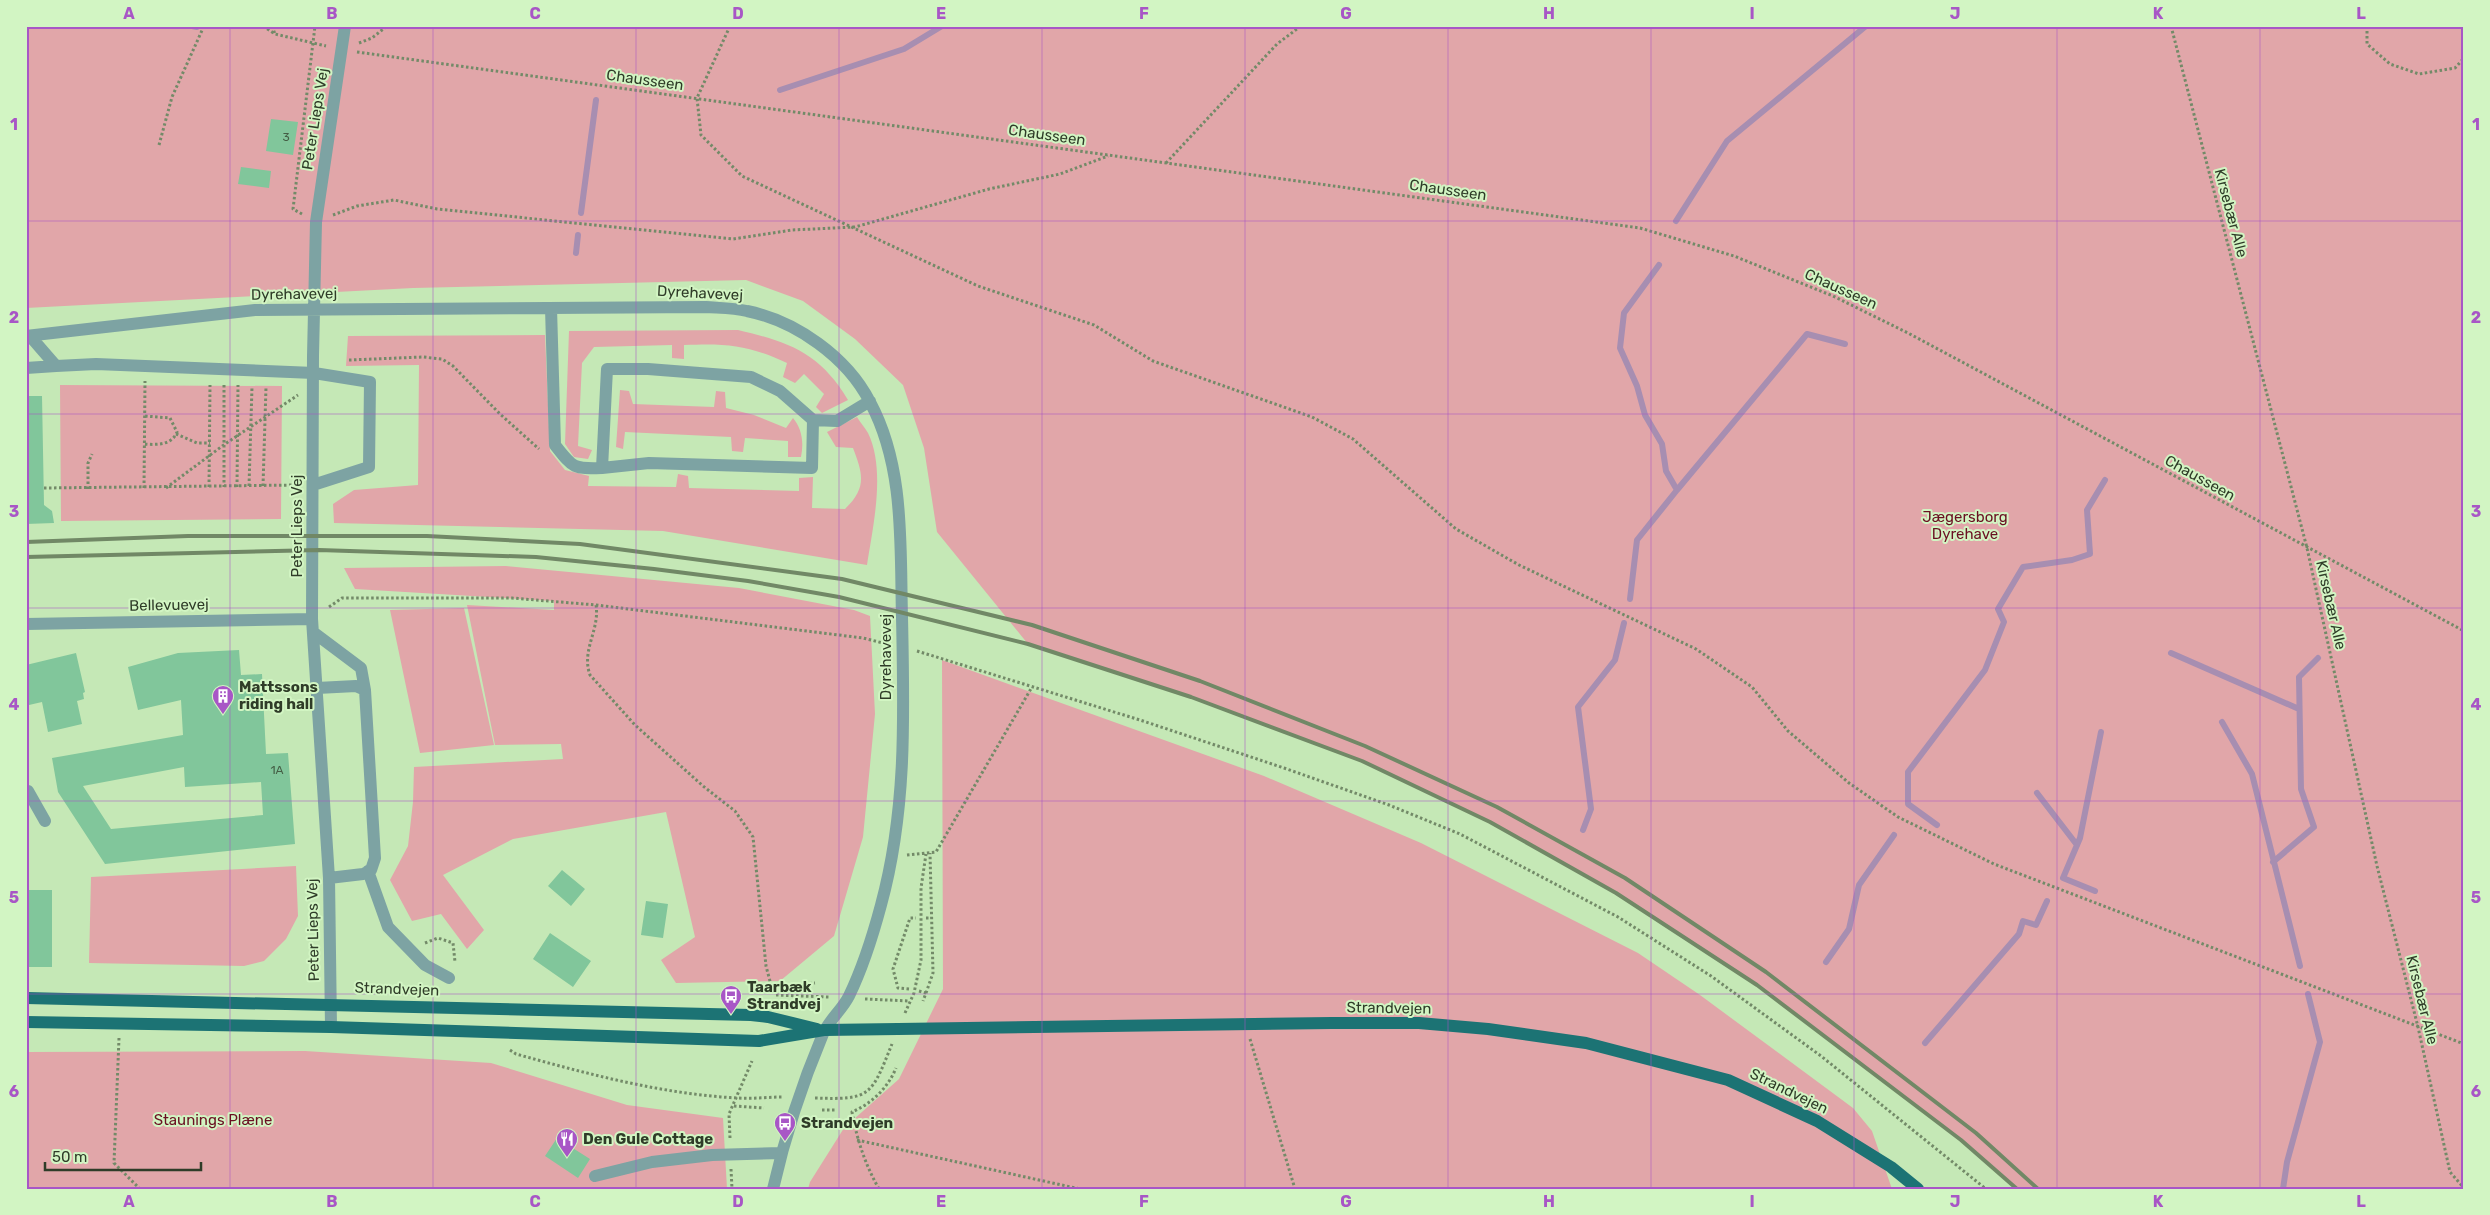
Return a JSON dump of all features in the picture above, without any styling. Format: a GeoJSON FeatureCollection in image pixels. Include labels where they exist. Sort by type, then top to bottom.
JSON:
{"type":"FeatureCollection","features":[{"type":"Feature","properties":{"kind":"main road","name":"Strandvejen"},"geometry":{"type":"LineString","coordinates":[[26,998],[750,1015],[768,1017],[824,1030]]}},
{"type":"Feature","properties":{"kind":"main road","name":"Strandvejen"},"geometry":{"type":"LineString","coordinates":[[26,1022],[72,1021],[120,1024],[331,1027],[759,1041],[824,1030],[1245,1024],[1419,1024],[1488,1029],[1586,1043],[1728,1080],[1817,1121],[1891,1167],[1918,1189]]}},
{"type":"Feature","properties":{"kind":"street","name":"Peter Lieps Vej"},"geometry":{"type":"LineString","coordinates":[[331,1027],[328,878],[312,626],[313,356],[316,222],[345,26]]}},
{"type":"Feature","properties":{"kind":"street","name":"Dyrehavevej"},"geometry":{"type":"LineString","coordinates":[[28,337],[255,310],[706,306],[746,310],[781,321],[818,343],[848,369],[870,401],[885,439],[894,470],[900,523],[905,655],[902,785],[894,855],[877,920],[848,998],[824,1030]]}},
{"type":"Feature","properties":{"kind":"street"},"geometry":{"type":"LineString","coordinates":[[551,308],[555,446],[568,462],[578,468],[602,468],[649,463],[812,468],[813,420]]}},
{"type":"Feature","properties":{"kind":"street"},"geometry":{"type":"LineString","coordinates":[[28,337],[56,366]]}},
{"type":"Feature","properties":{"kind":"street"},"geometry":{"type":"LineString","coordinates":[[26,368],[96,364],[266,371],[314,378],[370,382],[369,467],[313,485]]}},
{"type":"Feature","properties":{"kind":"street"},"geometry":{"type":"LineString","coordinates":[[602,468],[607,369],[668,370],[750,377],[780,391],[813,420],[837,421],[870,401]]}},
{"type":"Feature","properties":{"kind":"street","name":"Bellevuevej"},"geometry":{"type":"LineString","coordinates":[[26,624],[312,626]]}},
{"type":"Feature","properties":{"kind":"street"},"geometry":{"type":"LineString","coordinates":[[312,626],[361,668],[365,690],[375,858],[371,870],[363,874],[328,878]]}},
{"type":"Feature","properties":{"kind":"street"},"geometry":{"type":"LineString","coordinates":[[317,688],[356,686],[365,690]]}},
{"type":"Feature","properties":{"kind":"street"},"geometry":{"type":"LineString","coordinates":[[26,790],[45,821]]}},
{"type":"Feature","properties":{"kind":"street"},"geometry":{"type":"LineString","coordinates":[[368,871],[388,927],[425,965],[452,973]]}},
{"type":"Feature","properties":{"kind":"street"},"geometry":{"type":"LineString","coordinates":[[774,1189],[781,1153],[824,1030]]}},
{"type":"Feature","properties":{"kind":"street"},"geometry":{"type":"LineString","coordinates":[[595,1176],[662,1160],[712,1155],[781,1153]]}},
{"type":"Feature","properties":{"kind":"path"},"geometry":{"type":"LineString","coordinates":[[159,145],[172,97],[204,26]]}},
{"type":"Feature","properties":{"kind":"path","name":"Chausseen"},"geometry":{"type":"LineString","coordinates":[[263,26],[275,34],[342,50],[1640,228],[1734,256],[1833,296],[2061,414],[2187,485],[2464,631]]}},
{"type":"Feature","properties":{"kind":"path"},"geometry":{"type":"LineString","coordinates":[[272,26],[275,34]]}},
{"type":"Feature","properties":{"kind":"path"},"geometry":{"type":"LineString","coordinates":[[315,26],[293,209],[316,222],[357,206],[394,200],[437,209],[733,239],[792,230],[855,227],[988,189],[1060,174],[1110,156]]}},
{"type":"Feature","properties":{"kind":"path"},"geometry":{"type":"LineString","coordinates":[[342,50],[372,38],[388,26]]}},
{"type":"Feature","properties":{"kind":"path"},"geometry":{"type":"LineString","coordinates":[[730,26],[697,98],[701,136],[742,176],[855,227],[978,286],[1094,325],[1153,361],[1312,417],[1353,439],[1456,529],[1518,565],[1696,649],[1752,688],[1788,731],[1849,783],[1898,818],[1994,864],[2464,1044]]}},
{"type":"Feature","properties":{"kind":"path"},"geometry":{"type":"LineString","coordinates":[[1166,164],[1277,44],[1301,26]]}},
{"type":"Feature","properties":{"kind":"path","name":"Kirsebær Alle"},"geometry":{"type":"LineString","coordinates":[[2171,26],[2307,548],[2375,856],[2418,1027],[2450,1172],[2464,1188]]}},
{"type":"Feature","properties":{"kind":"path"},"geometry":{"type":"LineString","coordinates":[[2367,26],[2366,44],[2390,64],[2419,74],[2455,68],[2464,58]]}},
{"type":"Feature","properties":{"kind":"path"},"geometry":{"type":"LineString","coordinates":[[344,361],[423,357],[442,359],[453,366],[500,414],[540,450]]}},
{"type":"Feature","properties":{"kind":"path"},"geometry":{"type":"LineString","coordinates":[[209,487],[210,369]]}},
{"type":"Feature","properties":{"kind":"path"},"geometry":{"type":"LineString","coordinates":[[224,370],[224,487]]}},
{"type":"Feature","properties":{"kind":"path"},"geometry":{"type":"LineString","coordinates":[[236,486],[238,370]]}},
{"type":"Feature","properties":{"kind":"path"},"geometry":{"type":"LineString","coordinates":[[249,486],[252,371]]}},
{"type":"Feature","properties":{"kind":"path"},"geometry":{"type":"LineString","coordinates":[[263,486],[266,371]]}},
{"type":"Feature","properties":{"kind":"path"},"geometry":{"type":"LineString","coordinates":[[166,488],[225,444],[265,418],[314,378]]}},
{"type":"Feature","properties":{"kind":"path"},"geometry":{"type":"LineString","coordinates":[[144,488],[145,392]]}},
{"type":"Feature","properties":{"kind":"path"},"geometry":{"type":"LineString","coordinates":[[145,416],[163,415],[170,418],[176,429],[176,434]]}},
{"type":"Feature","properties":{"kind":"path"},"geometry":{"type":"LineString","coordinates":[[176,434],[197,443],[210,443]]}},
{"type":"Feature","properties":{"kind":"path"},"geometry":{"type":"LineString","coordinates":[[144,444],[167,442],[176,434]]}},
{"type":"Feature","properties":{"kind":"path"},"geometry":{"type":"LineString","coordinates":[[88,489],[88,463],[92,454]]}},
{"type":"Feature","properties":{"kind":"path"},"geometry":{"type":"LineString","coordinates":[[44,488],[313,485]]}},
{"type":"Feature","properties":{"kind":"path"},"geometry":{"type":"LineString","coordinates":[[312,626],[342,598],[512,598],[596,605],[863,638],[890,645]]}},
{"type":"Feature","properties":{"kind":"path"},"geometry":{"type":"LineString","coordinates":[[596,605],[598,618],[586,654],[590,675],[635,725],[703,786],[735,811],[753,837],[766,966],[771,985],[778,987],[814,983]]}},
{"type":"Feature","properties":{"kind":"path"},"geometry":{"type":"LineString","coordinates":[[905,655],[943,657],[1149,723],[1389,805],[1460,834],[1618,917],[1711,976],[1821,1056],[1986,1189]]}},
{"type":"Feature","properties":{"kind":"path"},"geometry":{"type":"LineString","coordinates":[[848,998],[910,1001],[921,960],[921,888],[926,854],[936,852],[1032,687]]}},
{"type":"Feature","properties":{"kind":"path"},"geometry":{"type":"LineString","coordinates":[[923,1001],[932,973],[930,853]]}},
{"type":"Feature","properties":{"kind":"path"},"geometry":{"type":"LineString","coordinates":[[909,989],[898,988],[893,969],[910,918],[916,918]]}},
{"type":"Feature","properties":{"kind":"path"},"geometry":{"type":"LineString","coordinates":[[926,918],[932,918]]}},
{"type":"Feature","properties":{"kind":"path"},"geometry":{"type":"LineString","coordinates":[[412,952],[438,938],[452,943],[452,973]]}},
{"type":"Feature","properties":{"kind":"path"},"geometry":{"type":"LineString","coordinates":[[919,991],[926,993]]}},
{"type":"Feature","properties":{"kind":"path"},"geometry":{"type":"LineString","coordinates":[[776,995],[808,996]]}},
{"type":"Feature","properties":{"kind":"path"},"geometry":{"type":"LineString","coordinates":[[120,1024],[114,1163],[140,1189]]}},
{"type":"Feature","properties":{"kind":"path"},"geometry":{"type":"LineString","coordinates":[[1245,1024],[1295,1189]]}},
{"type":"Feature","properties":{"kind":"path"},"geometry":{"type":"LineString","coordinates":[[481,1032],[516,1054],[596,1076],[675,1091],[738,1098],[768,1097]]}},
{"type":"Feature","properties":{"kind":"path"},"geometry":{"type":"LineString","coordinates":[[826,1098],[849,1099],[862,1096],[872,1086],[882,1070],[896,1036]]}},
{"type":"Feature","properties":{"kind":"path"},"geometry":{"type":"LineString","coordinates":[[738,1098],[752,1061]]}},
{"type":"Feature","properties":{"kind":"path"},"geometry":{"type":"LineString","coordinates":[[879,1189],[870,1173],[857,1140],[852,1112],[864,1107],[882,1091],[896,1068]]}},
{"type":"Feature","properties":{"kind":"path"},"geometry":{"type":"LineString","coordinates":[[734,1106],[764,1108]]}},
{"type":"Feature","properties":{"kind":"path"},"geometry":{"type":"LineString","coordinates":[[822,1110],[834,1110]]}},
{"type":"Feature","properties":{"kind":"path"},"geometry":{"type":"LineString","coordinates":[[857,1140],[1080,1189]]}},
{"type":"Feature","properties":{"kind":"green space","name":"Jægersborg Dyrehave"},"geometry":{"type":"Polygon","coordinates":[[[26,26],[2464,26],[2464,1189],[2017,1189],[1961,1140],[1757,985],[1616,893],[1490,822],[1362,761],[1191,697],[1028,644],[937,532],[924,448],[903,385],[855,339],[803,301],[746,280],[413,288],[26,308],[26,26]]]}},
{"type":"Feature","properties":{"kind":"green space"},"geometry":{"type":"Polygon","coordinates":[[[738,330],[773,339],[802,352],[826,371],[848,400],[822,413],[816,407],[824,394],[804,374],[795,383],[783,377],[787,363],[760,352],[737,346],[713,344],[684,345],[684,359],[672,358],[672,345],[594,347],[582,363],[578,446],[592,450],[588,459],[574,457],[565,444],[569,331],[738,330]]]}},
{"type":"Feature","properties":{"kind":"green space"},"geometry":{"type":"Polygon","coordinates":[[[545,335],[550,451],[565,470],[589,476],[588,486],[676,487],[678,474],[688,476],[689,488],[799,491],[799,478],[813,477],[812,508],[845,509],[857,494],[860,487],[861,473],[853,448],[836,447],[827,432],[857,417],[868,433],[876,464],[875,516],[867,565],[663,531],[334,523],[333,504],[354,490],[418,485],[419,365],[346,366],[348,336],[545,335]]]}},
{"type":"Feature","properties":{"kind":"green space"},"geometry":{"type":"Polygon","coordinates":[[[60,385],[282,386],[281,519],[61,521],[60,385]]]}},
{"type":"Feature","properties":{"kind":"green space"},"geometry":{"type":"Polygon","coordinates":[[[620,390],[629,391],[633,404],[714,407],[716,391],[725,392],[726,408],[754,415],[786,428],[793,418],[802,436],[801,457],[788,457],[788,441],[745,438],[743,452],[732,451],[731,437],[625,432],[623,449],[616,447],[620,390]]]}},
{"type":"Feature","properties":{"kind":"green space"},"geometry":{"type":"Polygon","coordinates":[[[506,566],[739,588],[854,610],[870,616],[875,714],[863,837],[834,936],[780,981],[676,983],[661,960],[695,937],[666,812],[513,839],[443,875],[484,930],[467,949],[441,914],[412,921],[390,880],[408,846],[413,802],[414,767],[563,759],[561,744],[495,745],[467,605],[554,610],[554,601],[355,589],[344,568],[506,566]]]}},
{"type":"Feature","properties":{"kind":"green space"},"geometry":{"type":"Polygon","coordinates":[[[464,608],[494,745],[420,753],[390,610],[464,608]]]}},
{"type":"Feature","properties":{"kind":"green space"},"geometry":{"type":"Polygon","coordinates":[[[942,660],[1264,776],[1421,843],[1638,953],[1700,995],[1853,1108],[1872,1131],[1892,1189],[808,1189],[810,1182],[844,1128],[899,1079],[943,989],[942,660]]]}},
{"type":"Feature","properties":{"kind":"green space"},"geometry":{"type":"Polygon","coordinates":[[[296,866],[298,916],[286,939],[264,961],[244,966],[89,963],[91,877],[296,866]]]}},
{"type":"Feature","properties":{"kind":"green space","name":"Staunings Plæne"},"geometry":{"type":"Polygon","coordinates":[[[305,1051],[491,1063],[627,1105],[723,1118],[727,1189],[26,1189],[26,1052],[305,1051]]]}},
{"type":"Feature","properties":{"kind":"building"},"geometry":{"type":"Polygon","coordinates":[[[271,119],[298,122],[293,155],[266,151],[271,119]]]}},
{"type":"Feature","properties":{"kind":"building"},"geometry":{"type":"Polygon","coordinates":[[[241,167],[271,171],[269,188],[238,184],[241,167]]]}},
{"type":"Feature","properties":{"kind":"building"},"geometry":{"type":"Polygon","coordinates":[[[26,396],[42,396],[44,505],[52,511],[54,523],[26,524],[26,396]]]}},
{"type":"Feature","properties":{"kind":"building"},"geometry":{"type":"Polygon","coordinates":[[[239,650],[241,675],[262,674],[266,754],[288,753],[295,844],[105,864],[58,792],[52,758],[183,735],[181,700],[138,710],[128,667],[178,653],[239,650]],[[184,767],[83,786],[111,829],[263,815],[261,782],[185,787],[184,767]]]}},
{"type":"Feature","properties":{"kind":"building"},"geometry":{"type":"Polygon","coordinates":[[[76,653],[85,692],[83,693],[84,699],[77,701],[82,724],[48,732],[42,702],[29,705],[26,692],[26,665],[76,653]]]}},
{"type":"Feature","properties":{"kind":"building"},"geometry":{"type":"Polygon","coordinates":[[[562,870],[585,889],[571,906],[548,886],[562,870]]]}},
{"type":"Feature","properties":{"kind":"building"},"geometry":{"type":"Polygon","coordinates":[[[26,890],[52,890],[52,967],[26,967],[26,890]]]}},
{"type":"Feature","properties":{"kind":"building"},"geometry":{"type":"Polygon","coordinates":[[[646,901],[668,904],[663,938],[641,935],[646,901]]]}},
{"type":"Feature","properties":{"kind":"building"},"geometry":{"type":"Polygon","coordinates":[[[550,933],[591,961],[573,987],[533,959],[550,933]]]}},
{"type":"Feature","properties":{"kind":"building","name":"Den Gule Cottage"},"geometry":{"type":"Polygon","coordinates":[[[557,1138],[590,1159],[578,1178],[545,1156],[557,1138]]]}},
{"type":"Feature","properties":{"kind":"waterway"},"geometry":{"type":"LineString","coordinates":[[192,26],[197,27]]}},
{"type":"Feature","properties":{"kind":"waterway"},"geometry":{"type":"LineString","coordinates":[[780,90],[904,49],[942,26]]}},
{"type":"Feature","properties":{"kind":"waterway"},"geometry":{"type":"LineString","coordinates":[[1676,221],[1727,141],[1866,26]]}},
{"type":"Feature","properties":{"kind":"waterway"},"geometry":{"type":"LineString","coordinates":[[581,213],[596,100]]}},
{"type":"Feature","properties":{"kind":"waterway"},"geometry":{"type":"LineString","coordinates":[[576,253],[578,235]]}},
{"type":"Feature","properties":{"kind":"waterway"},"geometry":{"type":"LineString","coordinates":[[1630,599],[1637,540],[1677,490],[1666,471],[1662,444],[1645,415],[1637,386],[1620,348],[1624,313],[1659,265]]}},
{"type":"Feature","properties":{"kind":"waterway"},"geometry":{"type":"LineString","coordinates":[[1677,490],[1807,334],[1845,344]]}},
{"type":"Feature","properties":{"kind":"waterway"},"geometry":{"type":"LineString","coordinates":[[1937,825],[1908,804],[1908,772],[1985,670],[2004,622],[1998,609],[2023,567],[2072,560],[2090,554],[2087,510],[2105,480]]}},
{"type":"Feature","properties":{"kind":"waterway"},"geometry":{"type":"LineString","coordinates":[[1583,830],[1591,809],[1578,707],[1615,660],[1624,623]]}},
{"type":"Feature","properties":{"kind":"waterway"},"geometry":{"type":"LineString","coordinates":[[2171,653],[2299,709]]}},
{"type":"Feature","properties":{"kind":"waterway"},"geometry":{"type":"LineString","coordinates":[[2273,862],[2314,827],[2301,789],[2299,677],[2318,658]]}},
{"type":"Feature","properties":{"kind":"waterway"},"geometry":{"type":"LineString","coordinates":[[2222,722],[2252,774],[2300,966]]}},
{"type":"Feature","properties":{"kind":"waterway"},"geometry":{"type":"LineString","coordinates":[[2095,891],[2063,878],[2080,838],[2101,732]]}},
{"type":"Feature","properties":{"kind":"waterway"},"geometry":{"type":"LineString","coordinates":[[2037,793],[2077,845]]}},
{"type":"Feature","properties":{"kind":"waterway"},"geometry":{"type":"LineString","coordinates":[[1826,962],[1849,929],[1859,885],[1894,835]]}},
{"type":"Feature","properties":{"kind":"waterway"},"geometry":{"type":"LineString","coordinates":[[1925,1043],[2019,934],[2023,921],[2036,925],[2047,901]]}},
{"type":"Feature","properties":{"kind":"waterway"},"geometry":{"type":"LineString","coordinates":[[2283,1189],[2287,1162],[2320,1042],[2308,994]]}},
{"type":"Feature","properties":{"kind":"railway"},"geometry":{"type":"LineString","coordinates":[[26,542],[188,536],[427,536],[580,544],[842,579],[1032,625],[1200,681],[1365,746],[1497,807],[1625,878],[1766,972],[1976,1133],[2038,1189]]}},
{"type":"Feature","properties":{"kind":"railway"},"geometry":{"type":"LineString","coordinates":[[26,557],[319,550],[536,557],[748,581],[839,597],[1028,644],[1191,697],[1362,761],[1490,822],[1616,893],[1757,985],[1961,1140],[2017,1189]]}},
{"type":"Feature","properties":{"kind":"place","name":"Mattssons riding hall"},"geometry":{"type":"Point","coordinates":[223,715]}},
{"type":"Feature","properties":{"kind":"place","name":"Taarbæk Strandvej"},"geometry":{"type":"Point","coordinates":[731,1015]}},
{"type":"Feature","properties":{"kind":"place","name":"Strandvejen"},"geometry":{"type":"Point","coordinates":[785,1142]}},
{"type":"Feature","properties":{"kind":"place","name":"Den Gule Cottage"},"geometry":{"type":"Point","coordinates":[567,1158]}}]}
